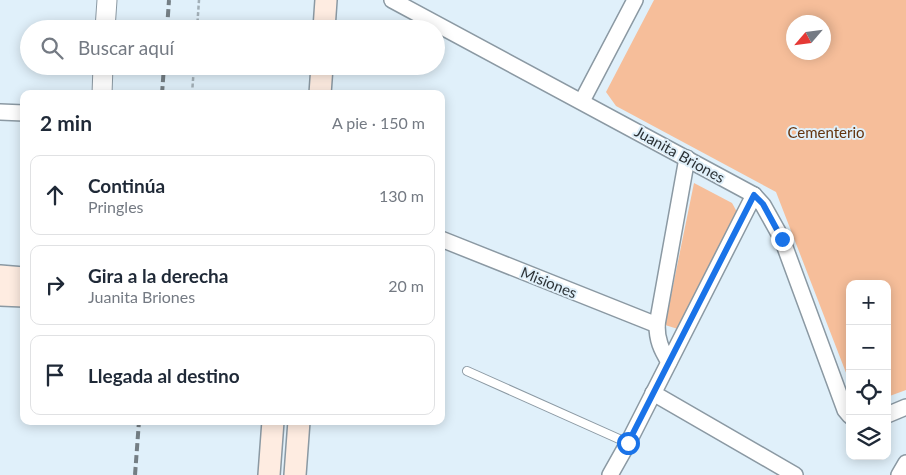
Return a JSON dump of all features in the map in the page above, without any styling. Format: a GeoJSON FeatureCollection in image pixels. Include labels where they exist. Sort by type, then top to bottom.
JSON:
{"type":"FeatureCollection","features":[{"type":"Feature","properties":{"kind":"main road"},"geometry":{"type":"LineString","coordinates":[[325,20],[326,0]]}},
{"type":"Feature","properties":{"kind":"main road"},"geometry":{"type":"LineString","coordinates":[[320,90],[321,75]]}},
{"type":"Feature","properties":{"kind":"main road"},"geometry":{"type":"LineString","coordinates":[[0,276],[20,278]]}},
{"type":"Feature","properties":{"kind":"main road"},"geometry":{"type":"LineString","coordinates":[[0,295],[20,296]]}},
{"type":"Feature","properties":{"kind":"main road"},"geometry":{"type":"LineString","coordinates":[[269,475],[273,425]]}},
{"type":"Feature","properties":{"kind":"main road"},"geometry":{"type":"LineString","coordinates":[[295,475],[299,425]]}},
{"type":"Feature","properties":{"kind":"street"},"geometry":{"type":"LineString","coordinates":[[106,20],[107,0]]}},
{"type":"Feature","properties":{"kind":"street","name":"Juanita Briones"},"geometry":{"type":"LineString","coordinates":[[392,0],[430,20]]}},
{"type":"Feature","properties":{"kind":"street"},"geometry":{"type":"LineString","coordinates":[[582,101],[635,0]]}},
{"type":"Feature","properties":{"kind":"street","name":"Juanita Briones"},"geometry":{"type":"LineString","coordinates":[[445,28],[754,195],[763,204],[782,239],[845,410],[849,415]]}},
{"type":"Feature","properties":{"kind":"street"},"geometry":{"type":"LineString","coordinates":[[102,90],[103,75]]}},
{"type":"Feature","properties":{"kind":"street"},"geometry":{"type":"LineString","coordinates":[[0,112],[20,114]]}},
{"type":"Feature","properties":{"kind":"street"},"geometry":{"type":"LineString","coordinates":[[669,362],[660,348],[657,338],[657,325],[687,158]]}},
{"type":"Feature","properties":{"kind":"street"},"geometry":{"type":"LineString","coordinates":[[610,475],[754,195]]}},
{"type":"Feature","properties":{"kind":"street","name":"Misiones"},"geometry":{"type":"LineString","coordinates":[[445,241],[657,325]]}},
{"type":"Feature","properties":{"kind":"street"},"geometry":{"type":"LineString","coordinates":[[653,394],[795,475]]}},
{"type":"Feature","properties":{"kind":"street"},"geometry":{"type":"LineString","coordinates":[[899,475],[906,463]]}},
{"type":"Feature","properties":{"kind":"lane"},"geometry":{"type":"LineString","coordinates":[[468,371],[628,443]]}},
{"type":"Feature","properties":{"kind":"path"},"geometry":{"type":"LineString","coordinates":[[198,20],[199,0]]}},
{"type":"Feature","properties":{"kind":"path"},"geometry":{"type":"LineString","coordinates":[[192,90],[193,75]]}},
{"type":"Feature","properties":{"kind":"green space","name":"Cementerio"},"geometry":{"type":"Polygon","coordinates":[[[654,0],[906,0],[906,390],[891,396],[891,280],[846,280],[846,373],[776,192],[616,106],[606,92],[654,0]]]}},
{"type":"Feature","properties":{"kind":"green space"},"geometry":{"type":"Polygon","coordinates":[[[694,183],[732,203],[737,212],[678,329],[665,325],[694,183]]]}},
{"type":"Feature","properties":{"kind":"railway"},"geometry":{"type":"LineString","coordinates":[[168,20],[169,0]]}},
{"type":"Feature","properties":{"kind":"railway"},"geometry":{"type":"LineString","coordinates":[[162,90],[163,75]]}},
{"type":"Feature","properties":{"kind":"railway"},"geometry":{"type":"LineString","coordinates":[[135,475],[139,425]]}},
{"type":"Feature","properties":{"kind":"route"},"geometry":{"type":"LineString","coordinates":[[628,443],[754,195],[763,204],[782,239]]}}]}
